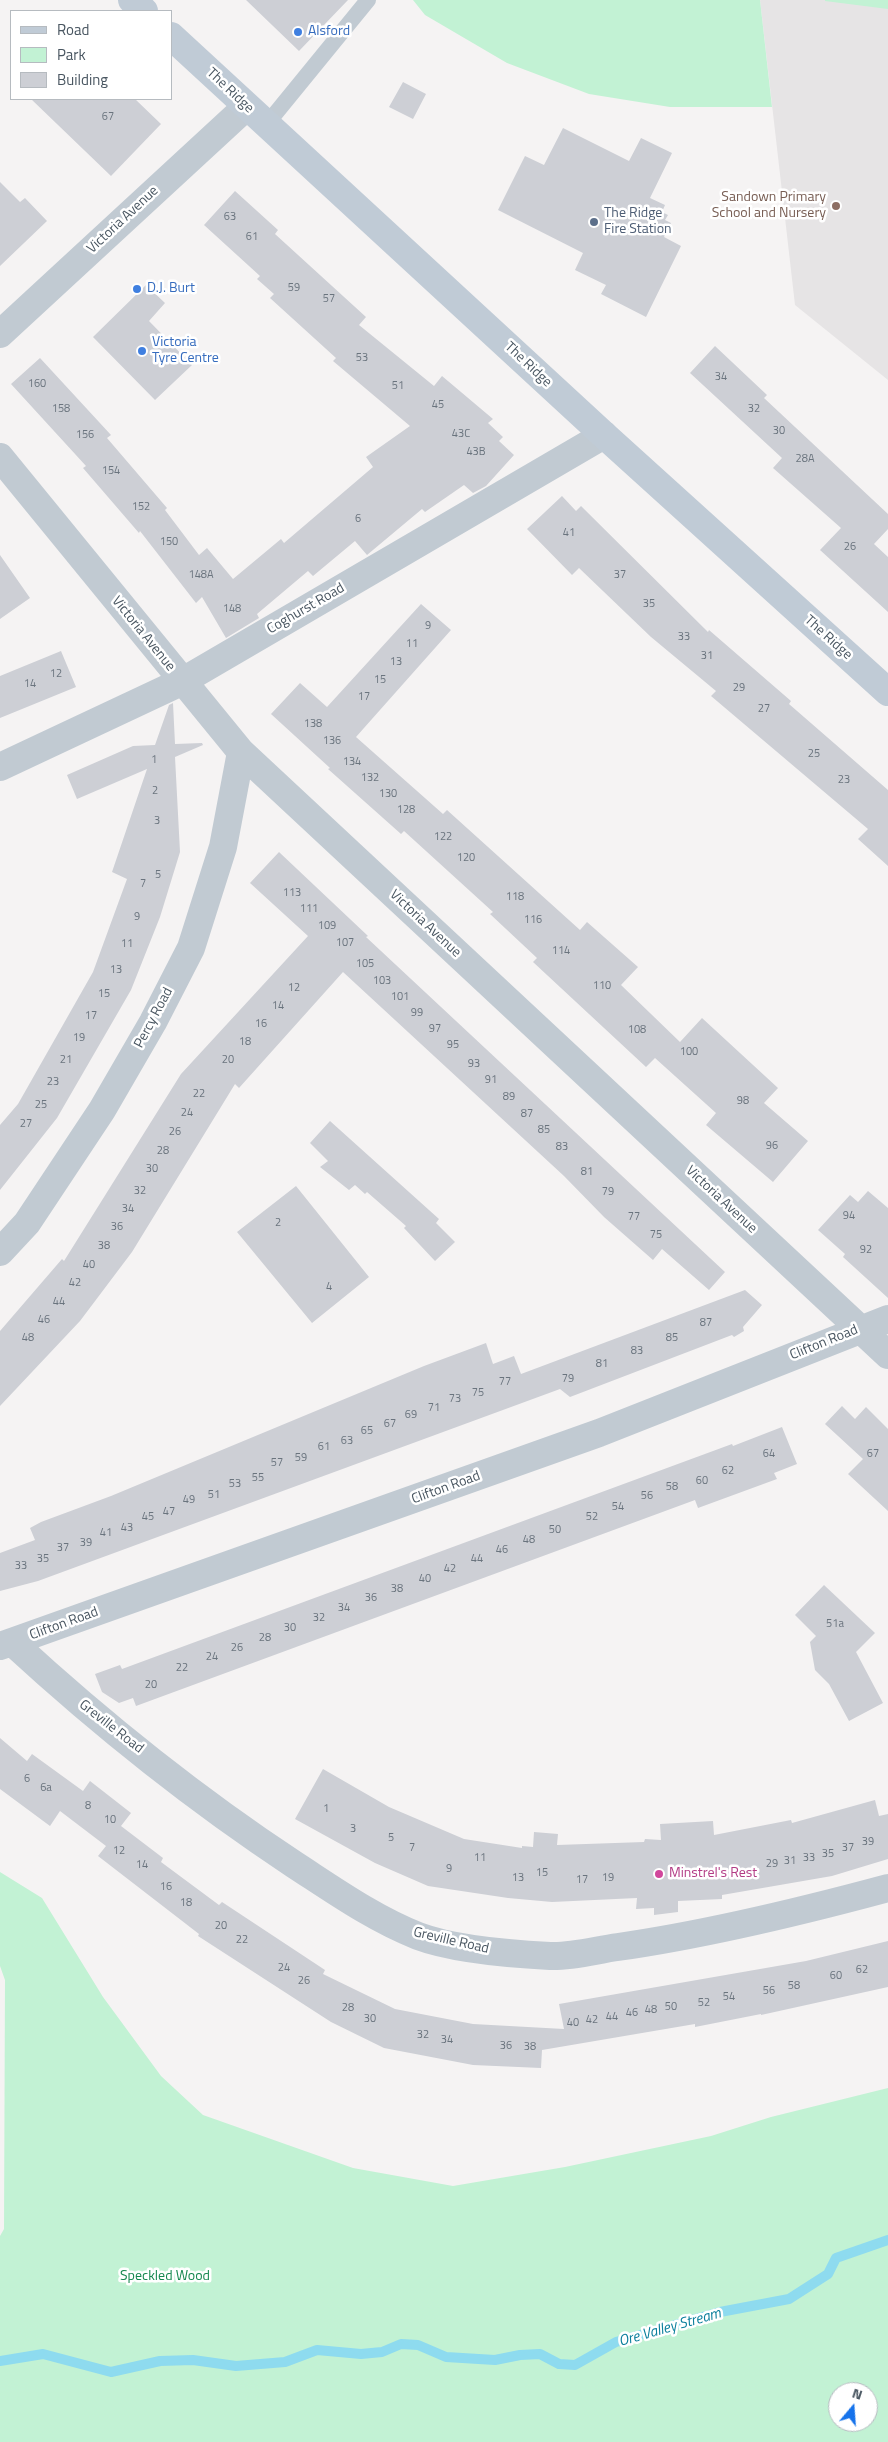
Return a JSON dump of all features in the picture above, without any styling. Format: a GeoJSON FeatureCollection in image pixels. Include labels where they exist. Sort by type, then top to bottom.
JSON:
{"type":"FeatureCollection","features":[{"type":"Feature","properties":{"kind":"main road"},"geometry":{"type":"LineString","coordinates":[[132,0],[143,10]]}},
{"type":"Feature","properties":{"kind":"main road","name":"The Ridge"},"geometry":{"type":"LineString","coordinates":[[172,37],[604,435],[888,692]]}},
{"type":"Feature","properties":{"kind":"street","name":"Victoria Avenue"},"geometry":{"type":"LineString","coordinates":[[0,334],[256,116]]}},
{"type":"Feature","properties":{"kind":"street","name":"Coghurst Road"},"geometry":{"type":"LineString","coordinates":[[0,767],[181,682],[604,435]]}},
{"type":"Feature","properties":{"kind":"street","name":"Victoria Avenue"},"geometry":{"type":"LineString","coordinates":[[0,457],[181,682],[241,752],[888,1355]]}},
{"type":"Feature","properties":{"kind":"street","name":"Percy Road"},"geometry":{"type":"LineString","coordinates":[[0,1252],[27,1223],[102,1110],[154,1022],[191,948],[223,847],[241,752]]}},
{"type":"Feature","properties":{"kind":"street","name":"Clifton Road"},"geometry":{"type":"LineString","coordinates":[[6,1644],[599,1433],[860,1328],[888,1319]]}},
{"type":"Feature","properties":{"kind":"street","name":"Greville Road"},"geometry":{"type":"LineString","coordinates":[[6,1644],[242,1830],[369,1914],[420,1937],[476,1949],[553,1956],[640,1944],[726,1928],[820,1907],[888,1888]]}},
{"type":"Feature","properties":{"kind":"lane"},"geometry":{"type":"LineString","coordinates":[[256,116],[368,0]]}},
{"type":"Feature","properties":{"kind":"shaded area","name":"Sandown Primary School and Nursery"},"geometry":{"type":"Polygon","coordinates":[[[760,0],[888,0],[888,380],[795,305],[760,0]]]}},
{"type":"Feature","properties":{"kind":"green space"},"geometry":{"type":"Polygon","coordinates":[[[413,0],[760,0],[772,107],[670,107],[589,94],[507,63],[425,15],[413,0]]]}},
{"type":"Feature","properties":{"kind":"green space"},"geometry":{"type":"Polygon","coordinates":[[[888,0],[888,9],[825,1],[888,0]]]}},
{"type":"Feature","properties":{"kind":"green space","name":"Speckled Wood"},"geometry":{"type":"Polygon","coordinates":[[[0,1872],[42,1898],[103,1997],[161,2076],[203,2115],[353,2168],[453,2186],[565,2167],[711,2136],[771,2117],[888,2088],[888,2442],[0,2442],[0,2236],[4,2229],[5,1980],[0,1966],[0,1872]]]}},
{"type":"Feature","properties":{"kind":"building","name":"Alsford"},"geometry":{"type":"Polygon","coordinates":[[[246,0],[348,0],[299,51],[246,0]]]}},
{"type":"Feature","properties":{"kind":"building"},"geometry":{"type":"Polygon","coordinates":[[[403,82],[426,94],[413,119],[389,107],[403,82]]]}},
{"type":"Feature","properties":{"kind":"building"},"geometry":{"type":"Polygon","coordinates":[[[32,100],[136,100],[161,124],[111,176],[32,100]]]}},
{"type":"Feature","properties":{"kind":"building","name":"The Ridge Fire Station"},"geometry":{"type":"Polygon","coordinates":[[[563,128],[629,161],[641,138],[672,153],[650,198],[665,205],[662,212],[668,215],[665,220],[671,223],[664,237],[681,246],[646,317],[601,294],[606,285],[575,270],[583,253],[498,210],[525,156],[544,165],[563,128]]]}},
{"type":"Feature","properties":{"kind":"building"},"geometry":{"type":"Polygon","coordinates":[[[0,182],[20,202],[25,198],[47,221],[0,266],[0,182]]]}},
{"type":"Feature","properties":{"kind":"building"},"geometry":{"type":"Polygon","coordinates":[[[235,191],[278,230],[275,234],[366,317],[359,325],[434,386],[442,376],[493,419],[488,423],[503,437],[499,441],[514,455],[486,486],[473,493],[464,485],[425,512],[422,509],[367,555],[355,541],[313,576],[308,571],[257,614],[259,618],[226,638],[202,597],[196,603],[140,531],[139,533],[83,468],[86,466],[11,384],[40,358],[111,435],[107,438],[167,508],[165,510],[199,555],[207,548],[233,579],[281,539],[284,543],[373,467],[366,457],[410,426],[333,361],[336,358],[270,298],[274,294],[257,279],[260,276],[204,225],[235,191]]]}},
{"type":"Feature","properties":{"kind":"building","name":"Victoria Tyre Centre"},"geometry":{"type":"Polygon","coordinates":[[[146,285],[165,303],[149,321],[192,365],[155,400],[93,337],[146,285]]]}},
{"type":"Feature","properties":{"kind":"building"},"geometry":{"type":"Polygon","coordinates":[[[715,346],[767,395],[764,398],[888,514],[888,529],[874,544],[888,557],[888,612],[820,550],[841,528],[773,468],[782,458],[690,373],[715,346]]]}},
{"type":"Feature","properties":{"kind":"building"},"geometry":{"type":"Polygon","coordinates":[[[562,496],[576,511],[581,506],[708,632],[709,630],[791,701],[789,704],[888,790],[888,866],[858,839],[868,829],[711,696],[716,691],[651,637],[579,568],[572,575],[527,529],[562,496]]]}},
{"type":"Feature","properties":{"kind":"building"},"geometry":{"type":"Polygon","coordinates":[[[0,555],[30,598],[0,619],[0,555]]]}},
{"type":"Feature","properties":{"kind":"building"},"geometry":{"type":"Polygon","coordinates":[[[421,604],[451,630],[356,737],[443,814],[447,810],[580,930],[587,922],[638,967],[621,985],[680,1042],[702,1018],[778,1088],[764,1103],[808,1141],[773,1182],[706,1125],[716,1113],[655,1058],[646,1067],[533,962],[537,958],[490,914],[493,912],[404,831],[401,834],[328,769],[330,768],[271,714],[300,683],[327,707],[421,604]]]}},
{"type":"Feature","properties":{"kind":"building"},"geometry":{"type":"Polygon","coordinates":[[[61,651],[76,687],[0,718],[0,676],[61,651]]]}},
{"type":"Feature","properties":{"kind":"building"},"geometry":{"type":"Polygon","coordinates":[[[173,703],[175,744],[202,743],[203,745],[175,757],[180,852],[160,917],[131,990],[57,1118],[0,1190],[0,1125],[18,1104],[93,972],[127,879],[112,872],[147,769],[77,799],[67,775],[133,746],[155,745],[169,705],[173,703]]]}},
{"type":"Feature","properties":{"kind":"building"},"geometry":{"type":"Polygon","coordinates":[[[279,852],[368,936],[366,937],[725,1272],[709,1290],[662,1249],[653,1260],[604,1217],[564,1176],[343,972],[239,1088],[235,1084],[132,1252],[80,1321],[0,1406],[0,1331],[62,1259],[64,1261],[181,1074],[308,936],[250,883],[279,852]]]}},
{"type":"Feature","properties":{"kind":"building"},"geometry":{"type":"Polygon","coordinates":[[[330,1121],[439,1219],[436,1223],[455,1242],[435,1261],[404,1228],[406,1226],[367,1192],[365,1194],[355,1185],[349,1190],[320,1167],[328,1161],[310,1143],[330,1121]]]}},
{"type":"Feature","properties":{"kind":"building"},"geometry":{"type":"Polygon","coordinates":[[[296,1186],[369,1277],[312,1323],[237,1232],[296,1186]]]}},
{"type":"Feature","properties":{"kind":"building"},"geometry":{"type":"Polygon","coordinates":[[[868,1191],[888,1208],[888,1298],[843,1257],[845,1254],[818,1230],[850,1195],[858,1202],[868,1191]]]}},
{"type":"Feature","properties":{"kind":"building"},"geometry":{"type":"Polygon","coordinates":[[[745,1290],[762,1305],[743,1327],[744,1331],[734,1337],[732,1335],[570,1397],[560,1389],[38,1581],[0,1591],[0,1553],[35,1540],[30,1528],[41,1522],[111,1496],[424,1366],[486,1343],[493,1364],[514,1356],[521,1374],[745,1290]]]}},
{"type":"Feature","properties":{"kind":"building"},"geometry":{"type":"Polygon","coordinates":[[[842,1406],[855,1419],[866,1407],[888,1429],[888,1511],[848,1474],[863,1459],[825,1424],[842,1406]]]}},
{"type":"Feature","properties":{"kind":"building"},"geometry":{"type":"Polygon","coordinates":[[[782,1427],[797,1464],[774,1473],[777,1479],[698,1508],[695,1500],[136,1706],[133,1698],[119,1703],[102,1692],[95,1674],[120,1665],[122,1669],[782,1427]]]}},
{"type":"Feature","properties":{"kind":"building"},"geometry":{"type":"Polygon","coordinates":[[[824,1585],[875,1633],[856,1652],[883,1703],[849,1721],[829,1684],[815,1670],[810,1642],[816,1636],[795,1615],[824,1585]]]}},
{"type":"Feature","properties":{"kind":"building"},"geometry":{"type":"Polygon","coordinates":[[[0,1738],[27,1761],[32,1754],[83,1791],[90,1781],[131,1813],[121,1826],[163,1858],[161,1862],[219,1905],[222,1902],[325,1970],[323,1974],[395,2009],[473,2024],[564,2029],[559,2004],[806,1961],[888,1941],[888,1987],[761,2015],[695,2027],[695,2024],[542,2050],[541,2068],[473,2065],[384,2048],[331,2022],[198,1936],[199,1934],[98,1856],[106,1846],[60,1811],[50,1826],[0,1789],[0,1738]]]}},
{"type":"Feature","properties":{"kind":"building"},"geometry":{"type":"Polygon","coordinates":[[[323,1769],[389,1807],[464,1839],[522,1848],[522,1846],[533,1847],[534,1832],[558,1834],[557,1845],[644,1842],[645,1839],[661,1840],[660,1824],[713,1821],[714,1835],[791,1820],[792,1823],[875,1800],[879,1816],[888,1814],[888,1859],[832,1876],[722,1895],[722,1899],[678,1901],[678,1912],[654,1915],[654,1908],[636,1909],[637,1898],[552,1902],[508,1898],[428,1886],[375,1863],[295,1819],[323,1769]]]}},
{"type":"Feature","properties":{"kind":"waterway","name":"Ore Valley Stream"},"geometry":{"type":"LineString","coordinates":[[0,2361],[43,2354],[111,2372],[160,2361],[193,2360],[236,2366],[285,2362],[317,2350],[361,2354],[382,2352],[401,2344],[418,2345],[446,2357],[495,2360],[520,2355],[540,2354],[559,2364],[575,2365],[616,2342],[720,2312],[789,2299],[828,2274],[836,2258],[888,2240]]}},
{"type":"Feature","properties":{"kind":"place","name":"Alsford"},"geometry":{"type":"Point","coordinates":[298,32]}},
{"type":"Feature","properties":{"kind":"place","name":"Sandown Primary School and Nursery"},"geometry":{"type":"Point","coordinates":[836,206]}},
{"type":"Feature","properties":{"kind":"place","name":"The Ridge Fire Station"},"geometry":{"type":"Point","coordinates":[594,222]}},
{"type":"Feature","properties":{"kind":"place","name":"D.J. Burt"},"geometry":{"type":"Point","coordinates":[137,289]}},
{"type":"Feature","properties":{"kind":"place","name":"Victoria Tyre Centre"},"geometry":{"type":"Point","coordinates":[142,351]}},
{"type":"Feature","properties":{"kind":"place","name":"Minstrel's Rest"},"geometry":{"type":"Point","coordinates":[659,1874]}}]}
